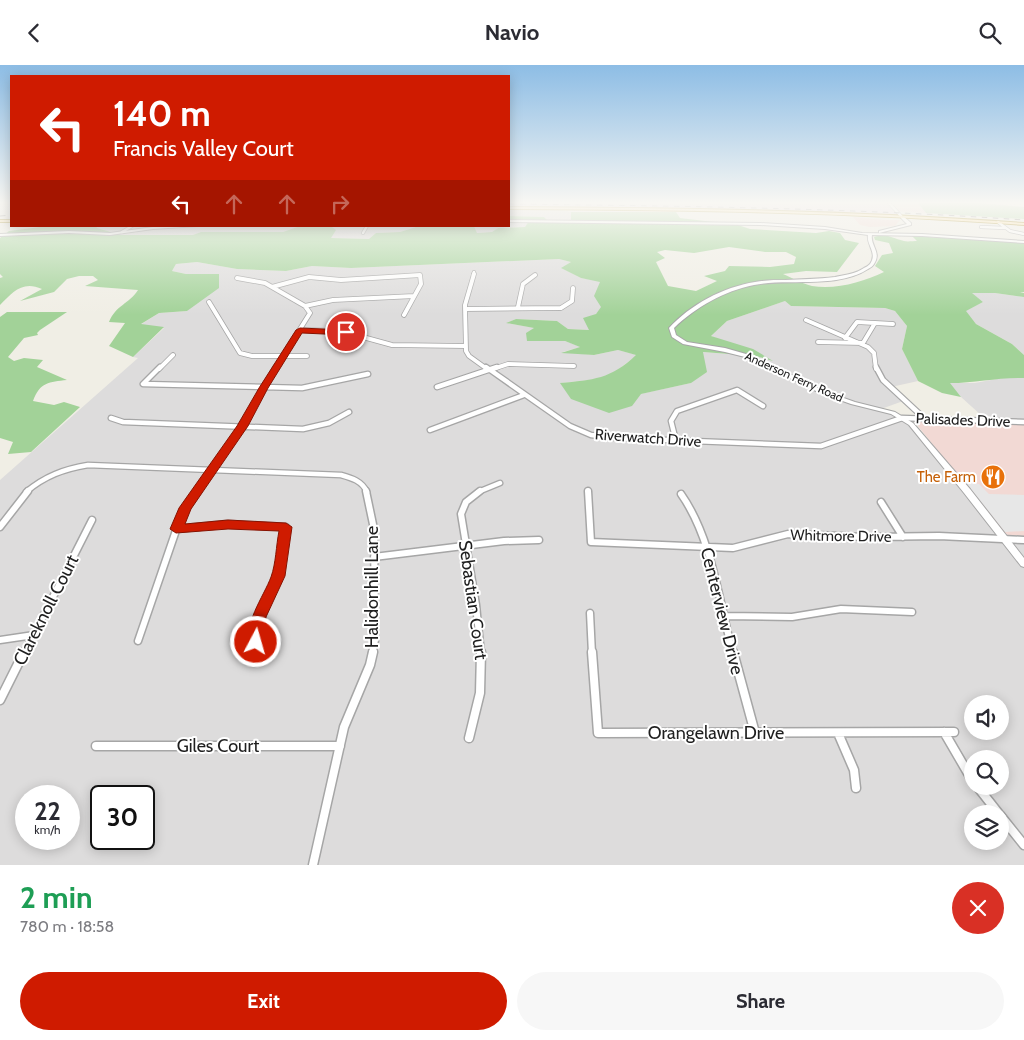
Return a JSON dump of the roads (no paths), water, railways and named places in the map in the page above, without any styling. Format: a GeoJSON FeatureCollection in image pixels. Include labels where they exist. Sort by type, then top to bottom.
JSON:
{"type":"FeatureCollection","features":[{"type":"Feature","properties":{"kind":"street","name":"Anderson Ferry Road"},"geometry":{"type":"LineString","coordinates":[[869,240],[875,251],[875,257],[872,263],[861,271],[827,279],[753,283],[703,303],[677,322],[671,330],[684,343],[726,350],[751,357],[822,392],[853,403],[888,411],[902,418],[911,424],[1024,565]]}},
{"type":"Feature","properties":{"kind":"street"},"geometry":{"type":"LineString","coordinates":[[1000,240],[1024,242]]}},
{"type":"Feature","properties":{"kind":"street"},"geometry":{"type":"LineString","coordinates":[[300,330],[341,331],[392,345],[466,345],[465,309],[474,272]]}},
{"type":"Feature","properties":{"kind":"street"},"geometry":{"type":"LineString","coordinates":[[272,287],[309,277],[340,281],[420,275],[421,284],[404,315]]}},
{"type":"Feature","properties":{"kind":"street"},"geometry":{"type":"LineString","coordinates":[[518,307],[523,284],[536,275]]}},
{"type":"Feature","properties":{"kind":"street"},"geometry":{"type":"LineString","coordinates":[[138,641],[185,508],[242,426],[310,313],[304,306],[272,287],[257,281],[237,278]]}},
{"type":"Feature","properties":{"kind":"street"},"geometry":{"type":"LineString","coordinates":[[465,309],[551,308],[567,306],[573,301],[572,288]]}},
{"type":"Feature","properties":{"kind":"street"},"geometry":{"type":"LineString","coordinates":[[304,306],[333,300],[414,296]]}},
{"type":"Feature","properties":{"kind":"street"},"geometry":{"type":"LineString","coordinates":[[208,302],[240,353],[252,356],[307,356]]}},
{"type":"Feature","properties":{"kind":"street"},"geometry":{"type":"LineString","coordinates":[[806,319],[845,338],[863,343],[874,353],[875,365],[884,379],[899,395],[916,407],[925,419]]}},
{"type":"Feature","properties":{"kind":"street"},"geometry":{"type":"LineString","coordinates":[[845,338],[857,322],[893,324]]}},
{"type":"Feature","properties":{"kind":"street"},"geometry":{"type":"LineString","coordinates":[[863,343],[875,323]]}},
{"type":"Feature","properties":{"kind":"street"},"geometry":{"type":"LineString","coordinates":[[818,342],[863,343]]}},
{"type":"Feature","properties":{"kind":"street","name":"Riverwatch Drive"},"geometry":{"type":"LineString","coordinates":[[466,345],[469,356],[570,426],[591,435],[608,438],[826,445],[902,418]]}},
{"type":"Feature","properties":{"kind":"street"},"geometry":{"type":"LineString","coordinates":[[173,355],[143,384],[302,388],[368,374]]}},
{"type":"Feature","properties":{"kind":"street"},"geometry":{"type":"LineString","coordinates":[[437,387],[488,369],[515,364],[574,366]]}},
{"type":"Feature","properties":{"kind":"street"},"geometry":{"type":"LineString","coordinates":[[676,441],[671,419],[672,415],[678,411],[737,390],[763,406]]}},
{"type":"Feature","properties":{"kind":"street"},"geometry":{"type":"LineString","coordinates":[[430,430],[524,395]]}},
{"type":"Feature","properties":{"kind":"street"},"geometry":{"type":"LineString","coordinates":[[111,418],[123,422],[314,428],[329,423],[349,412]]}},
{"type":"Feature","properties":{"kind":"street","name":"Palisades Drive"},"geometry":{"type":"LineString","coordinates":[[902,418],[1024,422]]}},
{"type":"Feature","properties":{"kind":"street","name":"Halidonhill Lane"},"geometry":{"type":"LineString","coordinates":[[0,527],[19,498],[30,487],[46,478],[70,469],[96,465],[341,475],[353,478],[366,489],[371,508],[376,640],[374,652],[348,715],[313,865]]}},
{"type":"Feature","properties":{"kind":"street","name":"Sebastian Court"},"geometry":{"type":"LineString","coordinates":[[469,738],[478,716],[482,681],[482,656],[481,632],[461,514],[465,502],[477,491],[500,483]]}},
{"type":"Feature","properties":{"kind":"street","name":"Whitmore Drive"},"geometry":{"type":"LineString","coordinates":[[588,491],[591,542],[740,548],[788,534],[1024,540]]}},
{"type":"Feature","properties":{"kind":"street","name":"Centerview Drive"},"geometry":{"type":"LineString","coordinates":[[680,494],[701,527],[755,733]]}},
{"type":"Feature","properties":{"kind":"street"},"geometry":{"type":"LineString","coordinates":[[881,502],[903,537]]}},
{"type":"Feature","properties":{"kind":"street","name":"Clareknoll Court"},"geometry":{"type":"LineString","coordinates":[[0,700],[92,520]]}},
{"type":"Feature","properties":{"kind":"street"},"geometry":{"type":"LineString","coordinates":[[176,529],[228,524],[286,527],[278,576],[259,617],[256,642]]}},
{"type":"Feature","properties":{"kind":"street"},"geometry":{"type":"LineString","coordinates":[[374,557],[504,541],[539,540]]}},
{"type":"Feature","properties":{"kind":"street"},"geometry":{"type":"LineString","coordinates":[[723,616],[792,617],[841,609],[912,612]]}},
{"type":"Feature","properties":{"kind":"street","name":"Orangelawn Drive"},"geometry":{"type":"LineString","coordinates":[[590,613],[593,681],[598,733],[954,732]]}},
{"type":"Feature","properties":{"kind":"street"},"geometry":{"type":"LineString","coordinates":[[0,640],[34,635]]}},
{"type":"Feature","properties":{"kind":"street"},"geometry":{"type":"LineString","coordinates":[[944,732],[964,766]]}},
{"type":"Feature","properties":{"kind":"street"},"geometry":{"type":"LineString","coordinates":[[838,733],[854,770],[856,788]]}},
{"type":"Feature","properties":{"kind":"street","name":"Giles Court"},"geometry":{"type":"LineString","coordinates":[[96,746],[340,746]]}},
{"type":"Feature","properties":{"kind":"street"},"geometry":{"type":"LineString","coordinates":[[984,795],[992,805]]}},
{"type":"Feature","properties":{"kind":"street"},"geometry":{"type":"LineString","coordinates":[[1009,826],[1024,845]]}},
{"type":"Feature","properties":{"kind":"place","name":"The Farm"},"geometry":{"type":"Point","coordinates":[993,477]}}]}
